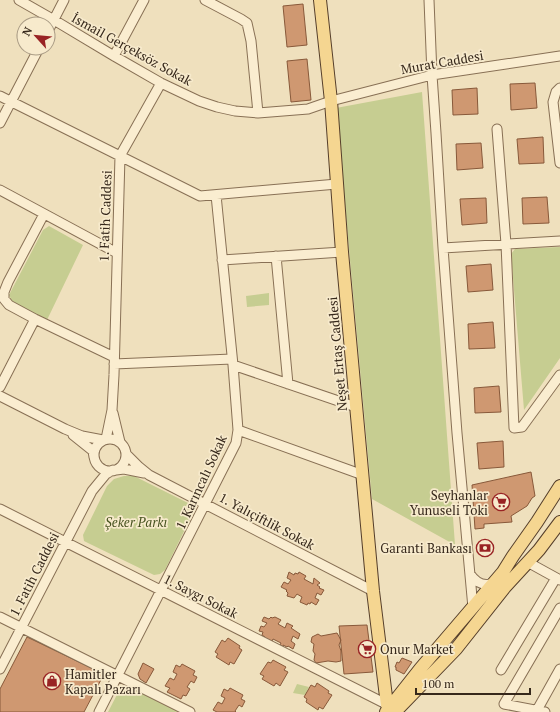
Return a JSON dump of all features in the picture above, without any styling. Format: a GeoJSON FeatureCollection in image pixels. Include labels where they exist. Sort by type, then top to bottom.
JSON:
{"type":"FeatureCollection","features":[{"type":"Feature","properties":{"kind":"main road","name":"Neşet Ertaş Caddesi"},"geometry":{"type":"LineString","coordinates":[[320,0],[331,101],[342,252],[373,591],[390,709]]}},
{"type":"Feature","properties":{"kind":"main road"},"geometry":{"type":"LineString","coordinates":[[390,709],[456,649],[501,582],[511,576],[521,561],[537,544],[540,533],[536,533],[530,538],[525,539],[560,486]]}},
{"type":"Feature","properties":{"kind":"main road"},"geometry":{"type":"LineString","coordinates":[[390,709],[420,668],[473,608],[538,550],[557,526]]}},
{"type":"Feature","properties":{"kind":"street","name":"İsmail Gerçeksöz Sokak"},"geometry":{"type":"LineString","coordinates":[[19,0],[47,16]]}},
{"type":"Feature","properties":{"kind":"street"},"geometry":{"type":"LineString","coordinates":[[56,16],[64,0]]}},
{"type":"Feature","properties":{"kind":"street"},"geometry":{"type":"LineString","coordinates":[[114,56],[144,0]]}},
{"type":"Feature","properties":{"kind":"street"},"geometry":{"type":"LineString","coordinates":[[205,0],[247,23],[251,40],[258,113]]}},
{"type":"Feature","properties":{"kind":"street"},"geometry":{"type":"LineString","coordinates":[[429,0],[432,75],[443,248],[457,433],[473,608]]}},
{"type":"Feature","properties":{"kind":"street","name":"İsmail Gerçeksöz Sokak"},"geometry":{"type":"LineString","coordinates":[[56,21],[161,83],[199,101],[217,107],[235,111],[258,113],[308,109],[331,101]]}},
{"type":"Feature","properties":{"kind":"street"},"geometry":{"type":"LineString","coordinates":[[0,123],[35,56]]}},
{"type":"Feature","properties":{"kind":"street","name":"Murat Caddesi"},"geometry":{"type":"LineString","coordinates":[[331,101],[432,75],[560,56]]}},
{"type":"Feature","properties":{"kind":"street"},"geometry":{"type":"LineString","coordinates":[[161,83],[120,156],[200,196],[337,184]]}},
{"type":"Feature","properties":{"kind":"street"},"geometry":{"type":"LineString","coordinates":[[560,88],[556,92],[553,102],[560,163]]}},
{"type":"Feature","properties":{"kind":"street","name":"1. Fatih Caddesi"},"geometry":{"type":"LineString","coordinates":[[0,96],[120,156],[112,410]]}},
{"type":"Feature","properties":{"kind":"street"},"geometry":{"type":"LineString","coordinates":[[497,129],[506,244],[514,428],[522,427],[560,375]]}},
{"type":"Feature","properties":{"kind":"street"},"geometry":{"type":"LineString","coordinates":[[0,190],[117,253]]}},
{"type":"Feature","properties":{"kind":"street","name":"1. Karıncalı Sokak"},"geometry":{"type":"LineString","coordinates":[[99,712],[236,443],[238,430],[216,195]]}},
{"type":"Feature","properties":{"kind":"street"},"geometry":{"type":"LineString","coordinates":[[44,214],[4,292],[4,299],[9,305],[114,360],[232,362],[288,384],[356,407]]}},
{"type":"Feature","properties":{"kind":"street"},"geometry":{"type":"LineString","coordinates":[[443,248],[560,241]]}},
{"type":"Feature","properties":{"kind":"street"},"geometry":{"type":"LineString","coordinates":[[222,260],[342,252]]}},
{"type":"Feature","properties":{"kind":"street"},"geometry":{"type":"LineString","coordinates":[[276,256],[288,384]]}},
{"type":"Feature","properties":{"kind":"street"},"geometry":{"type":"LineString","coordinates":[[0,387],[35,319]]}},
{"type":"Feature","properties":{"kind":"street"},"geometry":{"type":"LineString","coordinates":[[0,396],[82,436],[104,440],[112,439],[120,442]]}},
{"type":"Feature","properties":{"kind":"street"},"geometry":{"type":"LineString","coordinates":[[112,410],[104,440],[96,447],[95,459],[99,466],[103,469],[132,470],[149,475]]}},
{"type":"Feature","properties":{"kind":"street"},"geometry":{"type":"LineString","coordinates":[[112,410],[120,442],[126,454],[149,475]]}},
{"type":"Feature","properties":{"kind":"street"},"geometry":{"type":"LineString","coordinates":[[65,429],[93,451],[97,466],[92,490]]}},
{"type":"Feature","properties":{"kind":"street"},"geometry":{"type":"LineString","coordinates":[[238,430],[363,475]]}},
{"type":"Feature","properties":{"kind":"street"},"geometry":{"type":"LineString","coordinates":[[92,490],[106,474],[122,465],[126,458],[126,454]]}},
{"type":"Feature","properties":{"kind":"street","name":"1. Yalıçiftlik Sokak"},"geometry":{"type":"LineString","coordinates":[[149,475],[206,503],[373,591]]}},
{"type":"Feature","properties":{"kind":"street","name":"1. Fatih Caddesi"},"geometry":{"type":"LineString","coordinates":[[0,669],[92,490]]}},
{"type":"Feature","properties":{"kind":"street","name":"1. Saygı Sokak"},"geometry":{"type":"LineString","coordinates":[[0,509],[390,709]]}},
{"type":"Feature","properties":{"kind":"street"},"geometry":{"type":"LineString","coordinates":[[501,670],[558,579],[531,564]]}},
{"type":"Feature","properties":{"kind":"street"},"geometry":{"type":"LineString","coordinates":[[470,574],[481,584],[501,582]]}},
{"type":"Feature","properties":{"kind":"street"},"geometry":{"type":"LineString","coordinates":[[560,608],[504,704],[539,712],[560,669]]}},
{"type":"Feature","properties":{"kind":"street"},"geometry":{"type":"LineString","coordinates":[[0,617],[190,712]]}},
{"type":"Feature","properties":{"kind":"green space"},"geometry":{"type":"Polygon","coordinates":[[[422,92],[455,545],[372,499],[336,108],[422,92]]]}},
{"type":"Feature","properties":{"kind":"green space"},"geometry":{"type":"Polygon","coordinates":[[[49,226],[83,245],[47,320],[14,305],[9,295],[43,230],[49,226]]]}},
{"type":"Feature","properties":{"kind":"green space"},"geometry":{"type":"Polygon","coordinates":[[[560,247],[560,358],[524,410],[511,254],[515,249],[560,247]]]}},
{"type":"Feature","properties":{"kind":"green space"},"geometry":{"type":"Polygon","coordinates":[[[269,293],[269,305],[247,307],[246,296],[269,293]]]}},
{"type":"Feature","properties":{"kind":"green space","name":"Şeker Parkı"},"geometry":{"type":"Polygon","coordinates":[[[124,476],[134,476],[190,504],[192,508],[193,513],[165,570],[160,574],[154,575],[84,541],[83,535],[107,486],[114,479],[124,476]]]}},
{"type":"Feature","properties":{"kind":"green space"},"geometry":{"type":"Polygon","coordinates":[[[297,684],[309,687],[305,695],[293,693],[297,684]]]}},
{"type":"Feature","properties":{"kind":"green space"},"geometry":{"type":"Polygon","coordinates":[[[127,686],[179,712],[108,712],[121,687],[127,686]]]}},
{"type":"Feature","properties":{"kind":"building"},"geometry":{"type":"Polygon","coordinates":[[[303,4],[307,45],[287,47],[283,6],[303,4]]]}},
{"type":"Feature","properties":{"kind":"building"},"geometry":{"type":"Polygon","coordinates":[[[307,59],[311,100],[291,102],[287,61],[307,59]]]}},
{"type":"Feature","properties":{"kind":"building"},"geometry":{"type":"Polygon","coordinates":[[[535,83],[537,108],[511,110],[510,84],[535,83]]]}},
{"type":"Feature","properties":{"kind":"building"},"geometry":{"type":"Polygon","coordinates":[[[477,88],[478,114],[453,115],[452,90],[477,88]]]}},
{"type":"Feature","properties":{"kind":"building"},"geometry":{"type":"Polygon","coordinates":[[[543,137],[544,163],[519,164],[517,139],[543,137]]]}},
{"type":"Feature","properties":{"kind":"building"},"geometry":{"type":"Polygon","coordinates":[[[481,143],[483,168],[457,170],[456,144],[481,143]]]}},
{"type":"Feature","properties":{"kind":"building"},"geometry":{"type":"Polygon","coordinates":[[[547,197],[549,223],[523,224],[522,198],[547,197]]]}},
{"type":"Feature","properties":{"kind":"building"},"geometry":{"type":"Polygon","coordinates":[[[486,198],[487,223],[462,225],[460,199],[486,198]]]}},
{"type":"Feature","properties":{"kind":"building"},"geometry":{"type":"Polygon","coordinates":[[[491,264],[493,290],[468,292],[466,266],[491,264]]]}},
{"type":"Feature","properties":{"kind":"building"},"geometry":{"type":"Polygon","coordinates":[[[493,322],[495,348],[469,349],[468,324],[493,322]]]}},
{"type":"Feature","properties":{"kind":"building"},"geometry":{"type":"Polygon","coordinates":[[[499,386],[501,412],[475,413],[474,388],[499,386]]]}},
{"type":"Feature","properties":{"kind":"building"},"geometry":{"type":"Polygon","coordinates":[[[503,441],[504,467],[479,469],[477,443],[503,441]]]}},
{"type":"Feature","properties":{"kind":"building","name":"Seyhanlar Yunuseli Toki"},"geometry":{"type":"Polygon","coordinates":[[[531,472],[535,496],[527,506],[511,516],[512,522],[484,524],[484,528],[475,529],[472,485],[531,472]]]}},
{"type":"Feature","properties":{"kind":"building"},"geometry":{"type":"Polygon","coordinates":[[[289,572],[294,575],[295,573],[298,574],[299,572],[306,576],[304,579],[313,584],[314,578],[320,583],[317,585],[320,587],[319,588],[324,590],[321,595],[317,593],[315,598],[319,600],[316,605],[311,602],[307,605],[300,602],[302,597],[297,594],[294,598],[287,596],[287,590],[281,587],[284,582],[288,584],[291,580],[287,578],[289,572]]]}},
{"type":"Feature","properties":{"kind":"building"},"geometry":{"type":"Polygon","coordinates":[[[264,617],[269,619],[271,617],[275,617],[281,620],[278,624],[285,628],[287,623],[293,626],[291,628],[300,634],[298,639],[293,636],[291,641],[295,644],[293,649],[283,645],[283,648],[279,647],[281,643],[273,639],[271,643],[263,639],[265,637],[262,635],[263,632],[259,631],[261,626],[264,627],[267,623],[262,621],[264,617]]]}},
{"type":"Feature","properties":{"kind":"building"},"geometry":{"type":"Polygon","coordinates":[[[367,625],[373,672],[344,674],[339,626],[367,625]]]}},
{"type":"Feature","properties":{"kind":"building"},"geometry":{"type":"Polygon","coordinates":[[[337,633],[341,640],[339,645],[341,651],[341,661],[316,663],[314,660],[315,654],[313,651],[314,644],[311,642],[312,637],[318,634],[321,636],[337,633]]]}},
{"type":"Feature","properties":{"kind":"building","name":"Hamitler Kapalı Pazarı"},"geometry":{"type":"Polygon","coordinates":[[[27,637],[104,674],[84,712],[0,712],[0,689],[27,637]]]}},
{"type":"Feature","properties":{"kind":"building"},"geometry":{"type":"Polygon","coordinates":[[[228,638],[240,646],[239,648],[242,650],[234,664],[230,662],[229,665],[216,657],[218,654],[215,652],[222,640],[225,642],[228,638]]]}},
{"type":"Feature","properties":{"kind":"building"},"geometry":{"type":"Polygon","coordinates":[[[402,658],[412,662],[404,674],[396,670],[395,667],[397,662],[399,663],[402,658]]]}},
{"type":"Feature","properties":{"kind":"building"},"geometry":{"type":"Polygon","coordinates":[[[273,660],[286,667],[284,670],[288,672],[280,686],[276,683],[274,686],[262,679],[264,676],[260,674],[268,662],[271,663],[273,660]]]}},
{"type":"Feature","properties":{"kind":"building"},"geometry":{"type":"Polygon","coordinates":[[[143,663],[154,669],[146,683],[140,679],[138,674],[143,663]]]}},
{"type":"Feature","properties":{"kind":"building"},"geometry":{"type":"Polygon","coordinates":[[[182,664],[195,671],[193,675],[197,677],[194,683],[191,681],[187,687],[190,689],[186,696],[183,695],[181,699],[167,692],[170,688],[165,686],[170,678],[174,680],[177,674],[173,672],[176,665],[180,667],[182,664]]]}},
{"type":"Feature","properties":{"kind":"building"},"geometry":{"type":"Polygon","coordinates":[[[317,683],[329,691],[328,693],[332,695],[323,709],[319,707],[318,710],[306,702],[307,699],[304,697],[311,685],[315,687],[317,683]]]}},
{"type":"Feature","properties":{"kind":"building"},"geometry":{"type":"Polygon","coordinates":[[[230,688],[243,695],[241,699],[245,701],[242,707],[239,705],[235,711],[236,712],[217,712],[213,710],[218,702],[222,704],[225,698],[221,696],[224,689],[228,691],[230,688]]]}},
{"type":"Feature","properties":{"kind":"place","name":"Seyhanlar Yunuseli Toki"},"geometry":{"type":"Point","coordinates":[501,502]}},
{"type":"Feature","properties":{"kind":"place","name":"Garanti Bankası"},"geometry":{"type":"Point","coordinates":[485,548]}},
{"type":"Feature","properties":{"kind":"place","name":"Onur Market"},"geometry":{"type":"Point","coordinates":[367,649]}},
{"type":"Feature","properties":{"kind":"place","name":"Hamitler Kapalı Pazarı"},"geometry":{"type":"Point","coordinates":[52,681]}}]}
